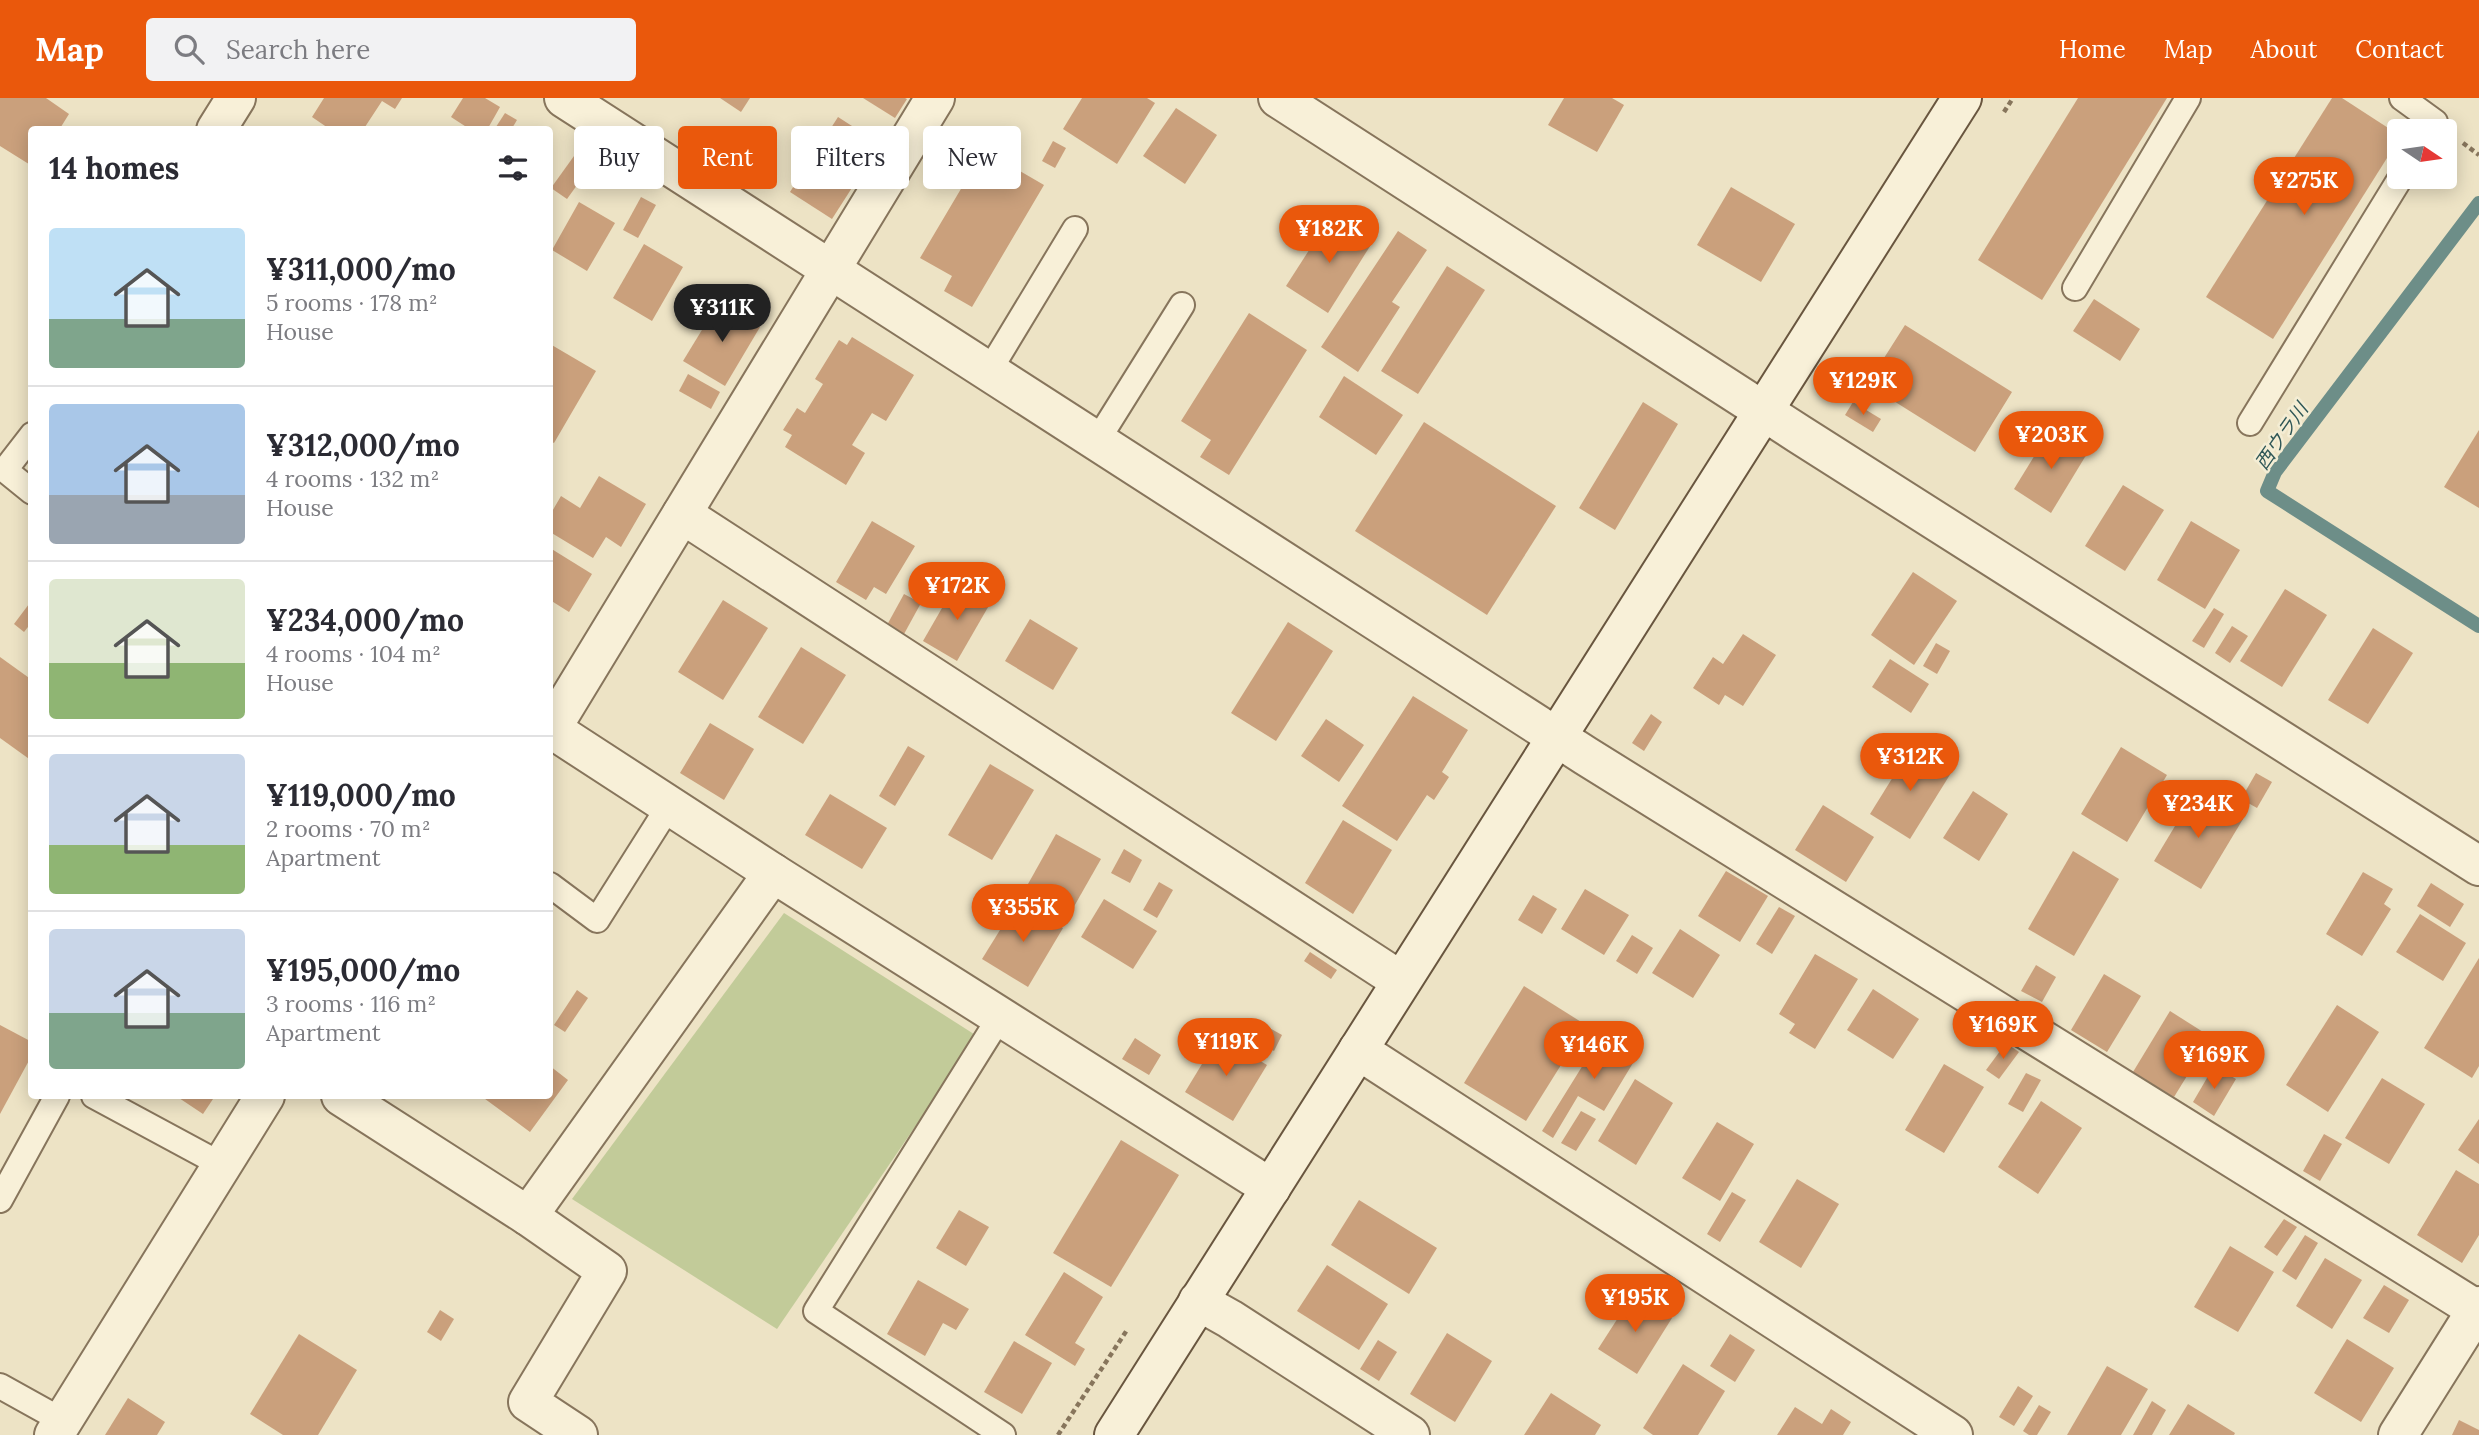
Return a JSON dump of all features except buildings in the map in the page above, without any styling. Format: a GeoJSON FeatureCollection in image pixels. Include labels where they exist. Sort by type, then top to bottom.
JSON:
{"type":"FeatureCollection","features":[{"type":"Feature","properties":{"kind":"street"},"geometry":{"type":"LineString","coordinates":[[218,126],[236,98]]}},
{"type":"Feature","properties":{"kind":"street"},"geometry":{"type":"LineString","coordinates":[[564,98],[1556,737],[2478,1308],[2398,1435]]}},
{"type":"Feature","properties":{"kind":"street"},"geometry":{"type":"LineString","coordinates":[[553,724],[935,98]]}},
{"type":"Feature","properties":{"kind":"street"},"geometry":{"type":"LineString","coordinates":[[1278,98],[1763,411],[2479,866]]}},
{"type":"Feature","properties":{"kind":"street"},"geometry":{"type":"LineString","coordinates":[[1114,1435],[1962,98]]}},
{"type":"Feature","properties":{"kind":"street"},"geometry":{"type":"LineString","coordinates":[[682,514],[1401,981]]}},
{"type":"Feature","properties":{"kind":"street"},"geometry":{"type":"LineString","coordinates":[[553,731],[1270,1188]]}},
{"type":"Feature","properties":{"kind":"street"},"geometry":{"type":"LineString","coordinates":[[528,1216],[773,873]]}},
{"type":"Feature","properties":{"kind":"street"},"geometry":{"type":"LineString","coordinates":[[1358,1050],[1953,1435]]}},
{"type":"Feature","properties":{"kind":"street"},"geometry":{"type":"LineString","coordinates":[[58,1428],[263,1099]]}},
{"type":"Feature","properties":{"kind":"street"},"geometry":{"type":"LineString","coordinates":[[346,1099],[528,1216],[607,1271],[528,1402],[578,1435]]}},
{"type":"Feature","properties":{"kind":"street"},"geometry":{"type":"LineString","coordinates":[[1198,1301],[1410,1435]]}},
{"type":"Feature","properties":{"kind":"lane"},"geometry":{"type":"LineString","coordinates":[[2075,288],[2188,98]]}},
{"type":"Feature","properties":{"kind":"lane"},"geometry":{"type":"LineString","coordinates":[[2402,98],[2431,119]]}},
{"type":"Feature","properties":{"kind":"lane"},"geometry":{"type":"LineString","coordinates":[[2250,423],[2394,189]]}},
{"type":"Feature","properties":{"kind":"lane"},"geometry":{"type":"LineString","coordinates":[[989,371],[1075,229]]}},
{"type":"Feature","properties":{"kind":"lane"},"geometry":{"type":"LineString","coordinates":[[1097,441],[1182,305]]}},
{"type":"Feature","properties":{"kind":"lane"},"geometry":{"type":"LineString","coordinates":[[28,440],[5,470],[28,489]]}},
{"type":"Feature","properties":{"kind":"lane"},"geometry":{"type":"LineString","coordinates":[[553,887],[597,920],[669,806]]}},
{"type":"Feature","properties":{"kind":"lane"},"geometry":{"type":"LineString","coordinates":[[1000,1017],[816,1311],[1003,1435]]}},
{"type":"Feature","properties":{"kind":"lane"},"geometry":{"type":"LineString","coordinates":[[0,1200],[55,1099]]}},
{"type":"Feature","properties":{"kind":"lane"},"geometry":{"type":"LineString","coordinates":[[100,1099],[222,1165]]}},
{"type":"Feature","properties":{"kind":"lane"},"geometry":{"type":"LineString","coordinates":[[0,1387],[58,1428]]}},
{"type":"Feature","properties":{"kind":"green space"},"geometry":{"type":"Polygon","coordinates":[[[784,913],[977,1036],[777,1329],[572,1199],[784,913]]]}},
{"type":"Feature","properties":{"kind":"waterway","name":"西ウラ川"},"geometry":{"type":"LineString","coordinates":[[2479,203],[2275,472],[2267,491],[2479,626]]}}]}
